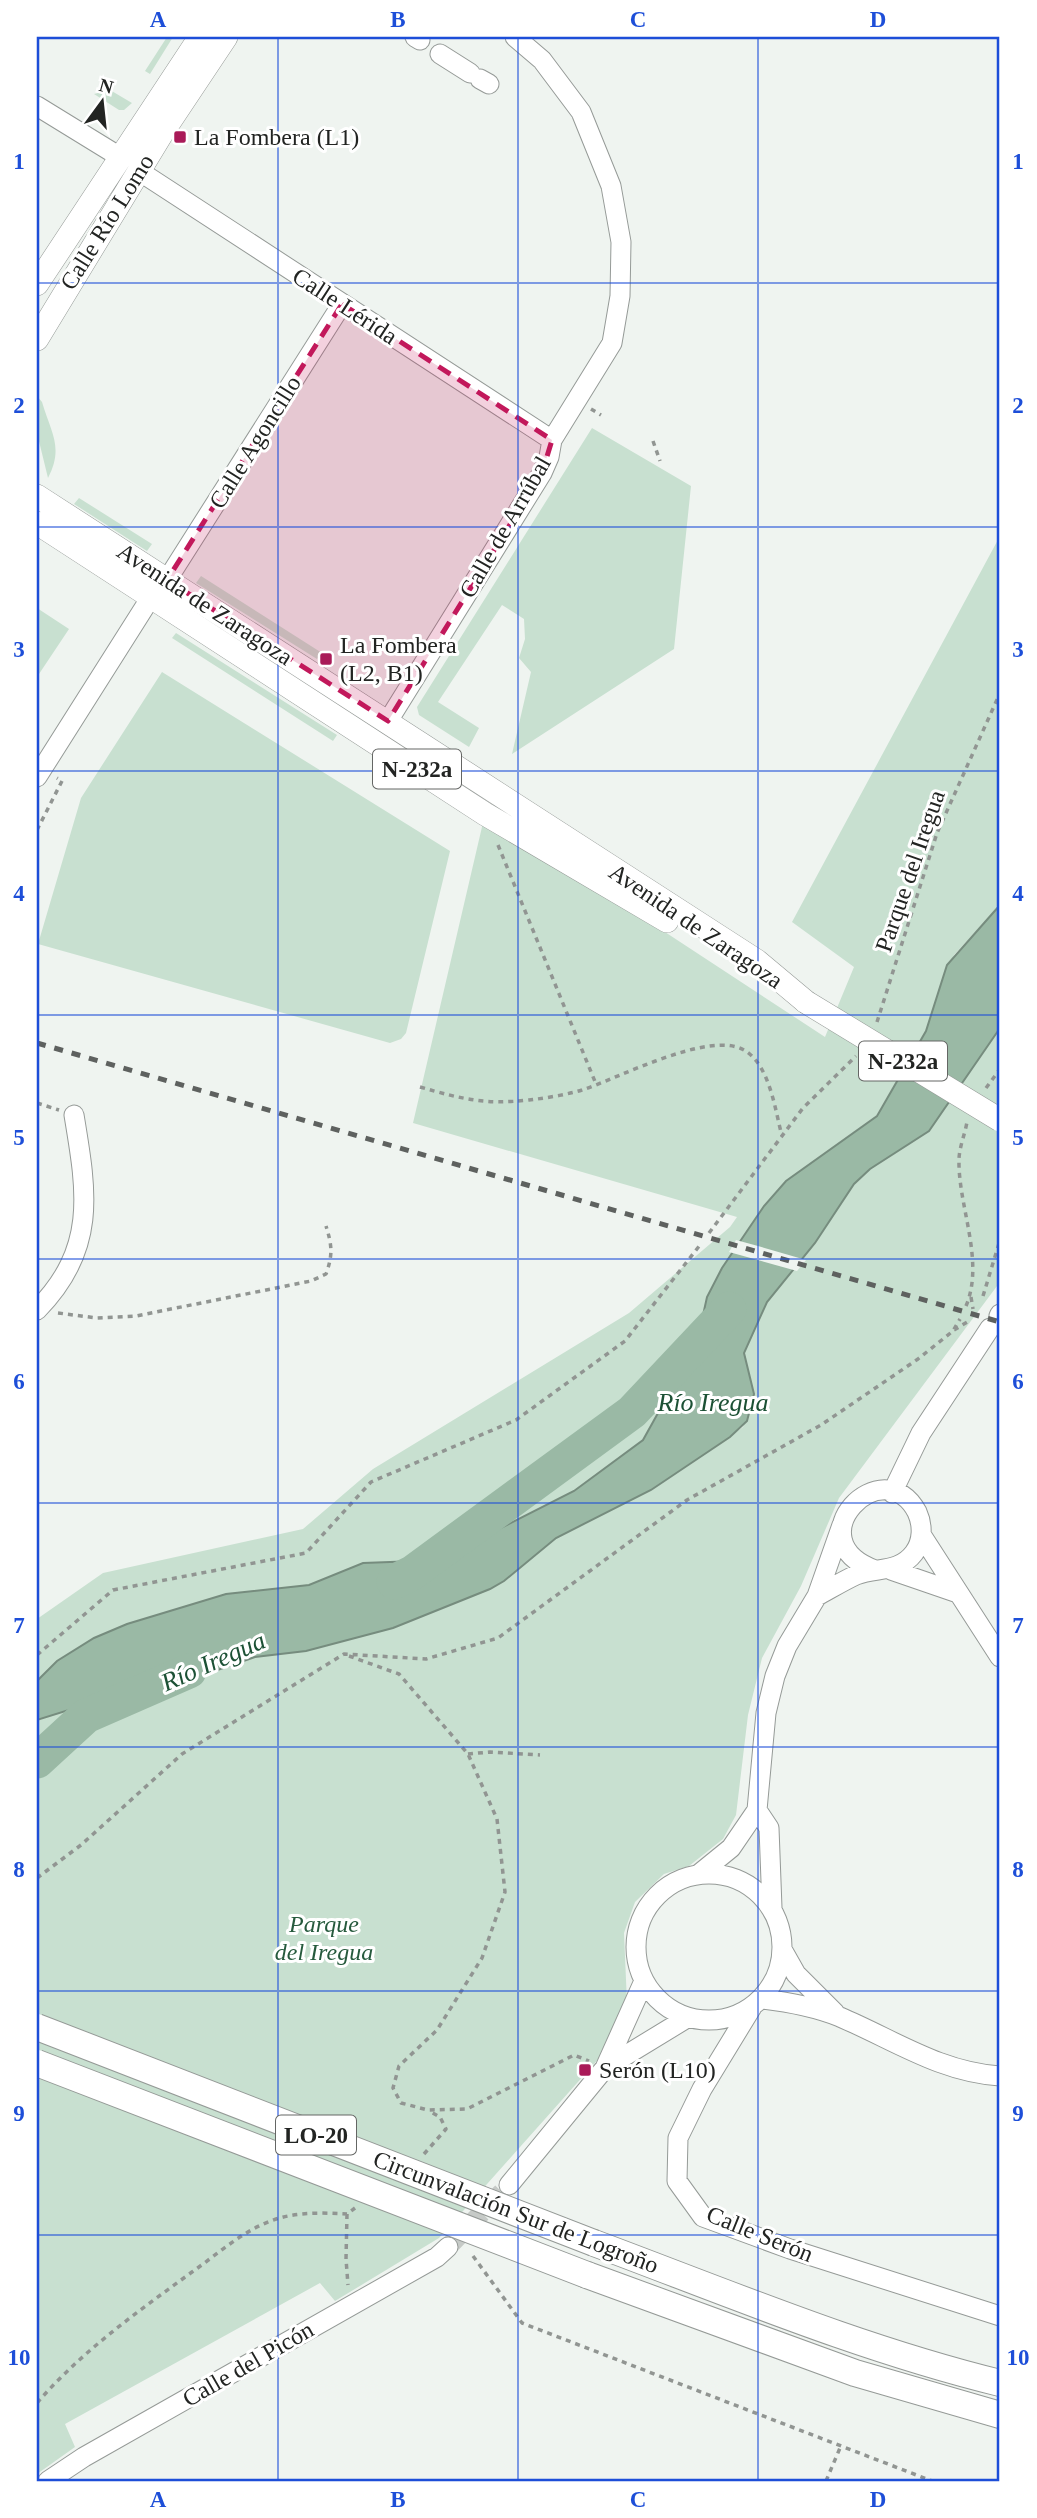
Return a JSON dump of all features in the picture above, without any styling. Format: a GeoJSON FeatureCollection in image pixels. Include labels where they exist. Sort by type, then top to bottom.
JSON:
{"type":"FeatureCollection","features":[{"type":"Feature","properties":{"kind":"highway","name":"Circunvalación Sur de Logroño"},"geometry":{"type":"LineString","coordinates":[[37,2027],[797,2320],[952,2371],[1000,2383]]}},
{"type":"Feature","properties":{"kind":"highway","name":"Circunvalación Sur de Logroño"},"geometry":{"type":"LineString","coordinates":[[37,2063],[587,2275],[855,2373],[1000,2415]]}},
{"type":"Feature","properties":{"kind":"main road","name":"Calle Río Lomo"},"geometry":{"type":"LineString","coordinates":[[37,339],[139,171],[170,80],[200,37]]}},
{"type":"Feature","properties":{"kind":"main road","name":"Calle Río Lomo"},"geometry":{"type":"LineString","coordinates":[[37,284],[120,157],[191,92],[226,37]]}},
{"type":"Feature","properties":{"kind":"main road","name":"Avenida de Zaragoza"},"geometry":{"type":"LineString","coordinates":[[37,496],[757,961],[806,1002]]}},
{"type":"Feature","properties":{"kind":"main road","name":"Avenida de Zaragoza"},"geometry":{"type":"LineString","coordinates":[[37,523],[485,814],[806,1002]]}},
{"type":"Feature","properties":{"kind":"main road","name":"N-232a"},"geometry":{"type":"LineString","coordinates":[[806,1002],[1000,1120]]}},
{"type":"Feature","properties":{"kind":"street","name":"Calle de Arrúbal"},"geometry":{"type":"LineString","coordinates":[[388,721],[542,473],[552,440],[612,343],[621,296],[621,242],[611,187],[581,113],[541,60],[514,37]]}},
{"type":"Feature","properties":{"kind":"street"},"geometry":{"type":"LineString","coordinates":[[440,54],[479,79]]}},
{"type":"Feature","properties":{"kind":"street"},"geometry":{"type":"LineString","coordinates":[[37,106],[120,157]]}},
{"type":"Feature","properties":{"kind":"street","name":"Calle Lérida"},"geometry":{"type":"LineString","coordinates":[[139,171],[552,440]]}},
{"type":"Feature","properties":{"kind":"street","name":"Calle Agoncillo"},"geometry":{"type":"LineString","coordinates":[[167,580],[342,304]]}},
{"type":"Feature","properties":{"kind":"street"},"geometry":{"type":"LineString","coordinates":[[40,773],[151,597]]}},
{"type":"Feature","properties":{"kind":"street"},"geometry":{"type":"LineString","coordinates":[[38,1309],[67,1273],[80,1242],[86,1217],[84,1179],[74,1115]]}},
{"type":"Feature","properties":{"kind":"street"},"geometry":{"type":"LineString","coordinates":[[892,1493],[921,1433],[996,1319]]}},
{"type":"Feature","properties":{"kind":"street"},"geometry":{"type":"LineString","coordinates":[[699,1874],[731,1848],[757,1810],[765,1713],[775,1676],[787,1646],[817,1596],[846,1511],[857,1499],[870,1492],[892,1493],[913,1505],[920,1520],[922,1536],[955,1592],[1000,1657]]}},
{"type":"Feature","properties":{"kind":"street"},"geometry":{"type":"LineString","coordinates":[[842,1525],[843,1541],[849,1554],[861,1565],[955,1592]]}},
{"type":"Feature","properties":{"kind":"street"},"geometry":{"type":"LineString","coordinates":[[817,1596],[856,1575],[883,1570],[911,1557],[922,1536]]}},
{"type":"Feature","properties":{"kind":"street"},"geometry":{"type":"LineString","coordinates":[[757,1810],[769,1828],[772,1908]]}},
{"type":"Feature","properties":{"kind":"street"},"geometry":{"type":"LineString","coordinates":[[699,1874],[720,1874],[740,1880],[758,1892],[772,1908],[781,1928],[783,1951],[777,1977],[757,2003],[732,2017],[710,2021],[687,2018],[669,2009],[643,1981],[636,1958],[636,1935],[644,1912],[659,1894],[681,1879],[699,1874]]}},
{"type":"Feature","properties":{"kind":"street"},"geometry":{"type":"LineString","coordinates":[[783,1951],[796,1974],[838,2017]]}},
{"type":"Feature","properties":{"kind":"street"},"geometry":{"type":"LineString","coordinates":[[509,2185],[605,2068],[643,1981]]}},
{"type":"Feature","properties":{"kind":"street"},"geometry":{"type":"LineString","coordinates":[[757,2003],[789,2002],[838,2017],[946,2067],[1000,2076]]}},
{"type":"Feature","properties":{"kind":"street","name":"Calle Serón"},"geometry":{"type":"LineString","coordinates":[[757,2003],[702,2089],[678,2138],[677,2181],[703,2217],[790,2249],[1000,2316]]}},
{"type":"Feature","properties":{"kind":"street"},"geometry":{"type":"LineString","coordinates":[[605,2068],[687,2018]]}},
{"type":"Feature","properties":{"kind":"street","name":"Calle del Picón"},"geometry":{"type":"LineString","coordinates":[[50,2481],[437,2257],[448,2247]]}},
{"type":"Feature","properties":{"kind":"path"},"geometry":{"type":"LineString","coordinates":[[653,441],[660,461]]}},
{"type":"Feature","properties":{"kind":"path","name":"Parque del Iregua"},"geometry":{"type":"LineString","coordinates":[[876,1026],[937,833],[1000,693]]}},
{"type":"Feature","properties":{"kind":"path"},"geometry":{"type":"LineString","coordinates":[[37,830],[62,781],[40,773]]}},
{"type":"Feature","properties":{"kind":"path"},"geometry":{"type":"LineString","coordinates":[[485,814],[596,1085]]}},
{"type":"Feature","properties":{"kind":"path"},"geometry":{"type":"LineString","coordinates":[[420,1087],[481,1103],[531,1100],[596,1085],[706,1047],[738,1047],[754,1059],[761,1070],[782,1136]]}},
{"type":"Feature","properties":{"kind":"path"},"geometry":{"type":"LineString","coordinates":[[709,1233],[803,1108],[860,1052]]}},
{"type":"Feature","properties":{"kind":"path"},"geometry":{"type":"LineString","coordinates":[[985,1090],[1000,1069]]}},
{"type":"Feature","properties":{"kind":"path"},"geometry":{"type":"LineString","coordinates":[[968,1117],[959,1159],[970,1234],[973,1309]]}},
{"type":"Feature","properties":{"kind":"path"},"geometry":{"type":"LineString","coordinates":[[38,1309],[68,1316],[136,1317],[302,1284],[326,1274],[333,1249],[326,1226]]}},
{"type":"Feature","properties":{"kind":"path"},"geometry":{"type":"LineString","coordinates":[[983,1296],[1000,1240]]}},
{"type":"Feature","properties":{"kind":"path"},"geometry":{"type":"LineString","coordinates":[[37,1655],[113,1590],[306,1553],[370,1482],[516,1420],[625,1341],[700,1245]]}},
{"type":"Feature","properties":{"kind":"path"},"geometry":{"type":"LineString","coordinates":[[966,1306],[971,1294]]}},
{"type":"Feature","properties":{"kind":"path"},"geometry":{"type":"LineString","coordinates":[[953,1331],[960,1319]]}},
{"type":"Feature","properties":{"kind":"path"},"geometry":{"type":"LineString","coordinates":[[37,1878],[80,1844],[182,1754],[344,1654],[426,1659],[498,1638],[687,1500],[821,1425],[918,1359],[968,1321]]}},
{"type":"Feature","properties":{"kind":"path"},"geometry":{"type":"LineString","coordinates":[[344,1654],[399,1674],[468,1754],[497,1819],[505,1892],[482,1958],[437,2030],[399,2066],[393,2088],[401,2103],[428,2110],[440,2117],[446,2129],[419,2158]]}},
{"type":"Feature","properties":{"kind":"path"},"geometry":{"type":"LineString","coordinates":[[468,1754],[490,1752],[540,1755]]}},
{"type":"Feature","properties":{"kind":"path"},"geometry":{"type":"LineString","coordinates":[[428,2110],[467,2109],[573,2055],[605,2068]]}},
{"type":"Feature","properties":{"kind":"path"},"geometry":{"type":"LineString","coordinates":[[37,2403],[62,2374],[121,2323],[225,2246],[248,2232],[288,2216],[347,2214],[358,2206]]}},
{"type":"Feature","properties":{"kind":"path"},"geometry":{"type":"LineString","coordinates":[[347,2214],[345,2259],[351,2306]]}},
{"type":"Feature","properties":{"kind":"path"},"geometry":{"type":"LineString","coordinates":[[471,2254],[522,2323],[840,2448],[932,2481]]}},
{"type":"Feature","properties":{"kind":"path"},"geometry":{"type":"LineString","coordinates":[[826,2481],[840,2448]]}},
{"type":"Feature","properties":{"kind":"highlighted area"},"geometry":{"type":"Polygon","coordinates":[[[342,304],[552,440],[542,473],[388,721],[167,580],[342,304]]]}},
{"type":"Feature","properties":{"kind":"green space"},"geometry":{"type":"Polygon","coordinates":[[[167,37],[173,37],[150,74],[145,71],[167,37]]]}},
{"type":"Feature","properties":{"kind":"green space"},"geometry":{"type":"Polygon","coordinates":[[[110,90],[132,103],[124,110],[119,110],[94,94],[110,90]]]}},
{"type":"Feature","properties":{"kind":"green space"},"geometry":{"type":"Polygon","coordinates":[[[37,396],[42,402],[56,449],[48,478],[37,433],[37,396]]]}},
{"type":"Feature","properties":{"kind":"green space"},"geometry":{"type":"Polygon","coordinates":[[[592,428],[691,486],[674,649],[512,754],[531,672],[519,658],[525,639],[524,619],[502,605],[438,702],[479,728],[469,747],[419,715],[417,707],[592,428]]]}},
{"type":"Feature","properties":{"kind":"green space"},"geometry":{"type":"Polygon","coordinates":[[[79,498],[152,544],[147,551],[74,504],[79,498]]]}},
{"type":"Feature","properties":{"kind":"green space"},"geometry":{"type":"Polygon","coordinates":[[[1000,536],[1000,905],[954,955],[926,1031],[876,1116],[786,1181],[764,1206],[722,1268],[707,1297],[692,1365],[668,1395],[643,1440],[574,1491],[449,1554],[417,1561],[363,1563],[309,1585],[226,1594],[127,1624],[94,1638],[57,1661],[37,1681],[37,1619],[103,1573],[303,1529],[373,1469],[629,1313],[730,1227],[737,1217],[413,1123],[485,814],[825,1037],[854,967],[792,922],[1000,536]]]}},
{"type":"Feature","properties":{"kind":"green space"},"geometry":{"type":"Polygon","coordinates":[[[201,576],[322,653],[317,659],[196,583],[201,576]]]}},
{"type":"Feature","properties":{"kind":"green space"},"geometry":{"type":"Polygon","coordinates":[[[37,608],[69,629],[37,677],[37,608]]]}},
{"type":"Feature","properties":{"kind":"green space"},"geometry":{"type":"Polygon","coordinates":[[[176,633],[337,735],[333,741],[172,638],[176,633]]]}},
{"type":"Feature","properties":{"kind":"green space"},"geometry":{"type":"Polygon","coordinates":[[[162,672],[450,851],[406,1033],[401,1039],[390,1043],[38,944],[81,798],[162,672]]]}},
{"type":"Feature","properties":{"kind":"green space","name":"Parque del Iregua"},"geometry":{"type":"Polygon","coordinates":[[[1000,1028],[1000,1282],[839,1498],[801,1586],[762,1658],[748,1715],[736,1815],[723,1839],[689,1866],[664,1874],[635,1902],[624,1933],[627,2003],[610,2046],[439,2238],[335,2301],[320,2283],[65,2424],[75,2447],[37,2474],[37,1720],[117,1695],[180,1683],[255,1657],[306,1651],[379,1632],[490,1589],[504,1581],[556,1538],[651,1490],[743,1427],[754,1401],[744,1353],[767,1302],[815,1243],[854,1184],[870,1169],[929,1131],[1000,1028]]]}},
{"type":"Feature","properties":{"kind":"water","name":"Río Iregua"},"geometry":{"type":"Polygon","coordinates":[[[1000,905],[1000,1028],[929,1131],[870,1169],[854,1184],[815,1243],[767,1302],[744,1353],[754,1394],[747,1421],[730,1437],[651,1490],[556,1538],[504,1581],[490,1589],[393,1628],[306,1651],[255,1657],[180,1683],[117,1695],[37,1720],[37,1681],[57,1661],[94,1638],[127,1624],[226,1594],[309,1585],[363,1563],[417,1561],[449,1554],[574,1491],[643,1440],[668,1395],[692,1365],[707,1297],[722,1268],[764,1206],[786,1181],[877,1116],[926,1031],[947,965],[1000,905]]]}},
{"type":"Feature","properties":{"kind":"pier"},"geometry":{"type":"Polygon","coordinates":[[[736,1240],[806,1260],[797,1271],[729,1252],[736,1240]]]}},
{"type":"Feature","properties":{"kind":"waterway","name":"Río Iregua"},"geometry":{"type":"LineString","coordinates":[[394,1582],[412,1573],[632,1412],[729,1309]]}},
{"type":"Feature","properties":{"kind":"waterway","name":"Río Iregua"},"geometry":{"type":"LineString","coordinates":[[37,1761],[86,1716],[189,1671]]}},
{"type":"Feature","properties":{"kind":"tunnel"},"geometry":{"type":"LineString","coordinates":[[448,2247],[509,2185]]}},
{"type":"Feature","properties":{"kind":"railway"},"geometry":{"type":"LineString","coordinates":[[37,1043],[1000,1322]]}},
{"type":"Feature","properties":{"kind":"place","name":"La Fombera (L1)"},"geometry":{"type":"Point","coordinates":[180,137]}},
{"type":"Feature","properties":{"kind":"place","name":"La Fombera (L2, B1)"},"geometry":{"type":"Point","coordinates":[326,659]}},
{"type":"Feature","properties":{"kind":"place","name":"Serón (L10)"},"geometry":{"type":"Point","coordinates":[585,2070]}}]}
